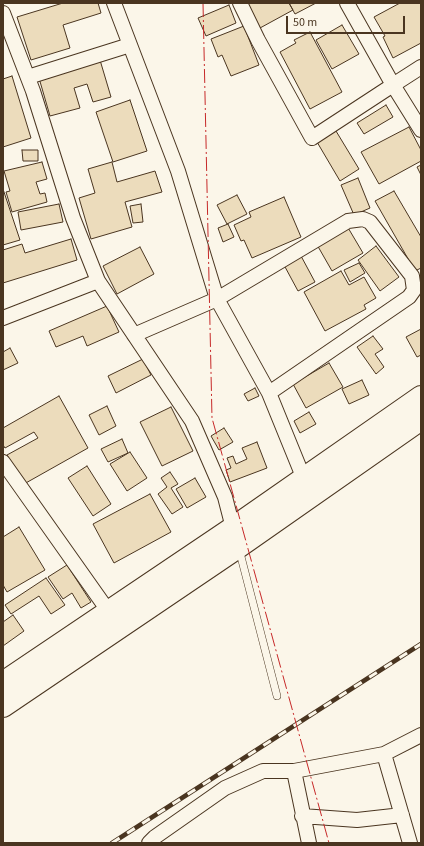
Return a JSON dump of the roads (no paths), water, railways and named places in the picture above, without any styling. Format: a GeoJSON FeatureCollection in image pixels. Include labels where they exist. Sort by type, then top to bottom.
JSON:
{"type":"FeatureCollection","features":[{"type":"Feature","properties":{"kind":"main road"},"geometry":{"type":"LineString","coordinates":[[3,706],[235,537],[304,479],[421,397]]}},
{"type":"Feature","properties":{"kind":"main road"},"geometry":{"type":"LineString","coordinates":[[3,684],[109,612],[235,537],[421,419]]}},
{"type":"Feature","properties":{"kind":"street"},"geometry":{"type":"LineString","coordinates":[[114,3],[178,171],[217,299],[269,393],[304,479]]}},
{"type":"Feature","properties":{"kind":"street"},"geometry":{"type":"LineString","coordinates":[[240,3],[258,40],[312,138],[421,67]]}},
{"type":"Feature","properties":{"kind":"street"},"geometry":{"type":"LineString","coordinates":[[347,3],[393,85],[421,130]]}},
{"type":"Feature","properties":{"kind":"street"},"geometry":{"type":"LineString","coordinates":[[3,13],[28,77],[73,218],[98,281],[192,421],[225,497],[235,537]]}},
{"type":"Feature","properties":{"kind":"street"},"geometry":{"type":"LineString","coordinates":[[28,77],[130,44]]}},
{"type":"Feature","properties":{"kind":"street"},"geometry":{"type":"LineString","coordinates":[[134,335],[217,299],[348,221],[363,219],[370,222],[412,276],[414,290],[409,297],[269,393]]}},
{"type":"Feature","properties":{"kind":"street"},"geometry":{"type":"LineString","coordinates":[[3,318],[98,281]]}},
{"type":"Feature","properties":{"kind":"street"},"geometry":{"type":"LineString","coordinates":[[3,462],[109,612]]}},
{"type":"Feature","properties":{"kind":"street"},"geometry":{"type":"LineString","coordinates":[[149,843],[155,837],[225,788],[263,771],[294,771],[384,754],[421,735]]}},
{"type":"Feature","properties":{"kind":"street"},"geometry":{"type":"LineString","coordinates":[[384,754],[410,843]]}},
{"type":"Feature","properties":{"kind":"street"},"geometry":{"type":"LineString","coordinates":[[294,771],[302,816],[309,843]]}},
{"type":"Feature","properties":{"kind":"street"},"geometry":{"type":"LineString","coordinates":[[302,816],[357,820],[402,815]]}},
{"type":"Feature","properties":{"kind":"lane"},"geometry":{"type":"LineString","coordinates":[[235,537],[277,696]]}},
{"type":"Feature","properties":{"kind":"railway"},"geometry":{"type":"LineString","coordinates":[[112,843],[421,644]]}}]}
